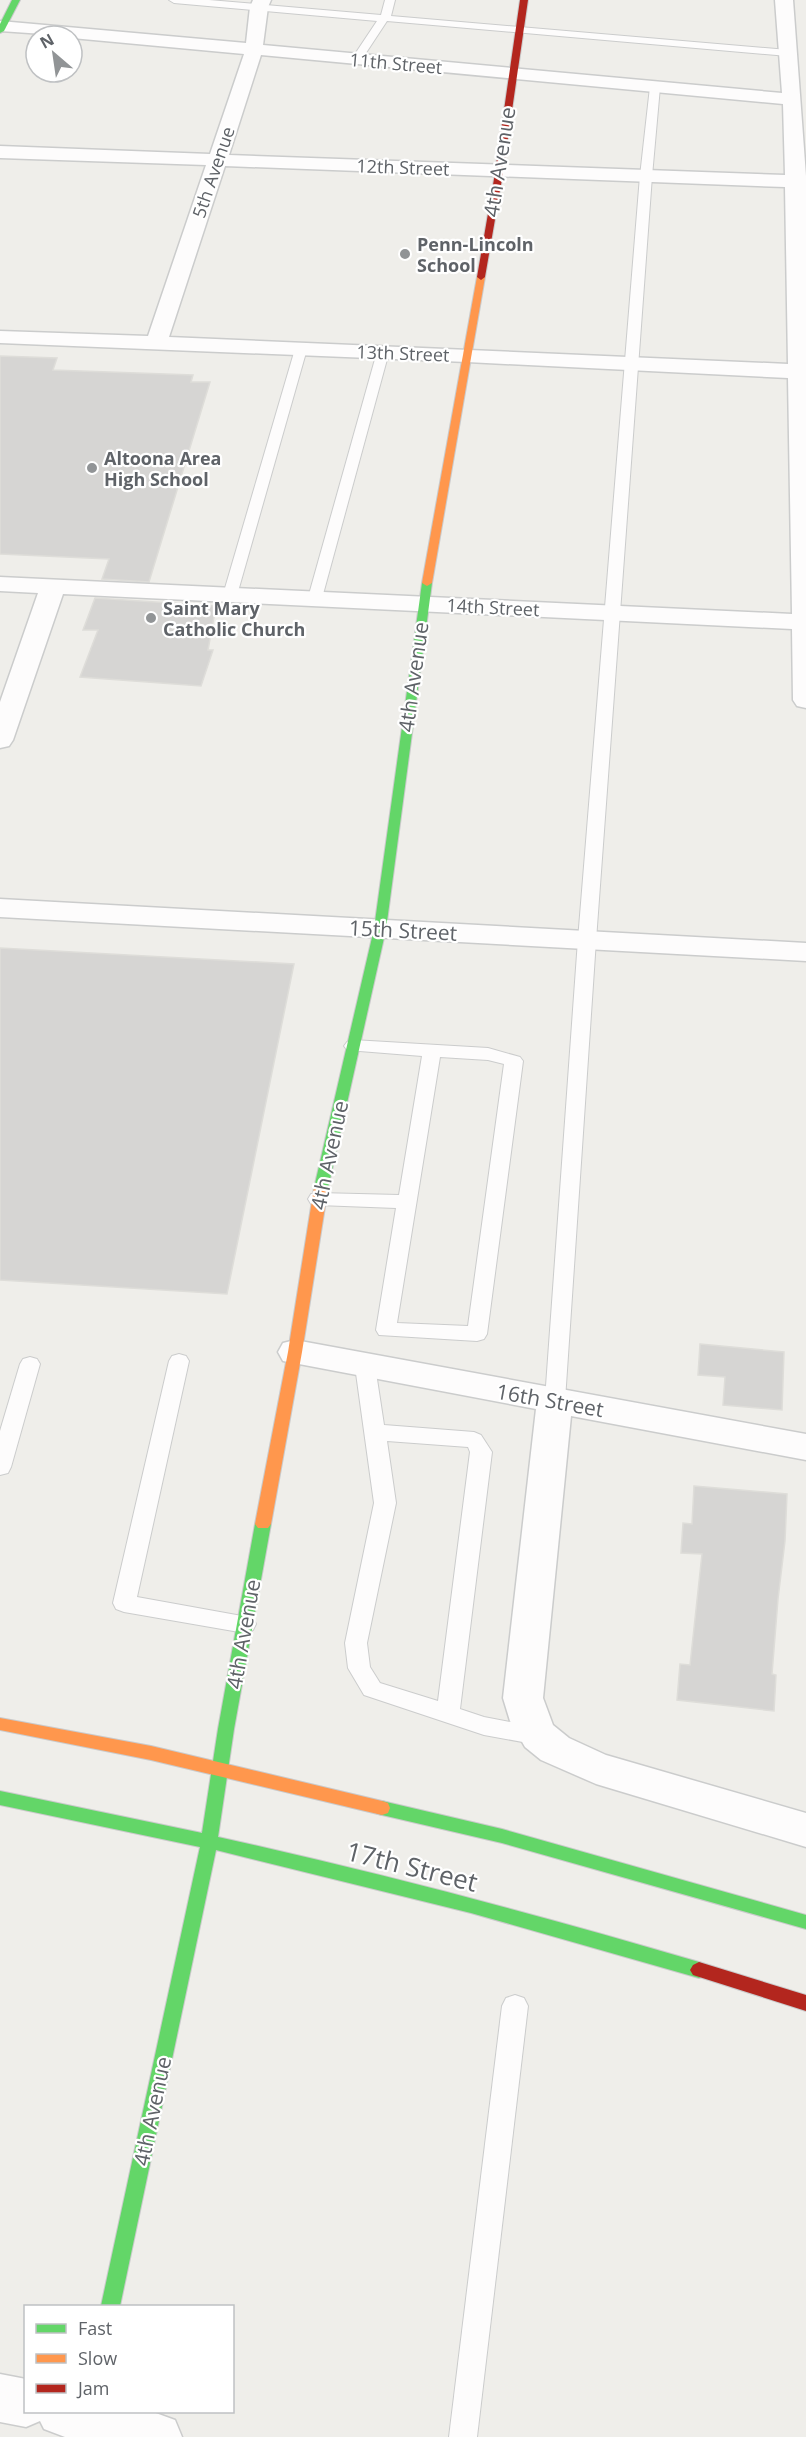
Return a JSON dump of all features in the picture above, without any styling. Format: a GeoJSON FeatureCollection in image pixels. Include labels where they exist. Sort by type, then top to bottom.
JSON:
{"type":"FeatureCollection","features":[{"type":"Feature","properties":{"kind":"street"},"geometry":{"type":"LineString","coordinates":[[1,28],[16,0]]}},
{"type":"Feature","properties":{"kind":"street","name":"4th Avenue"},"geometry":{"type":"LineString","coordinates":[[110,2305],[209,1842],[245,1624],[295,1352],[318,1199],[380,928],[423,604],[499,170],[524,0]]}},
{"type":"Feature","properties":{"kind":"street"},"geometry":{"type":"LineString","coordinates":[[784,0],[800,182],[806,700]]}},
{"type":"Feature","properties":{"kind":"street","name":"5th Avenue"},"geometry":{"type":"LineString","coordinates":[[156,343],[254,50],[260,4]]}},
{"type":"Feature","properties":{"kind":"street","name":"11th Street"},"geometry":{"type":"LineString","coordinates":[[1,28],[792,99]]}},
{"type":"Feature","properties":{"kind":"street","name":"12th Street"},"geometry":{"type":"LineString","coordinates":[[0,152],[800,182]]}},
{"type":"Feature","properties":{"kind":"street","name":"13th Street"},"geometry":{"type":"LineString","coordinates":[[0,337],[802,372]]}},
{"type":"Feature","properties":{"kind":"street","name":"14th Street"},"geometry":{"type":"LineString","coordinates":[[0,584],[805,622]]}},
{"type":"Feature","properties":{"kind":"street"},"geometry":{"type":"LineString","coordinates":[[0,740],[53,586]]}},
{"type":"Feature","properties":{"kind":"street","name":"15th Street"},"geometry":{"type":"LineString","coordinates":[[0,908],[806,952]]}},
{"type":"Feature","properties":{"kind":"street","name":"16th Street"},"geometry":{"type":"LineString","coordinates":[[295,1352],[806,1447]]}},
{"type":"Feature","properties":{"kind":"street"},"geometry":{"type":"LineString","coordinates":[[555,1400],[523,1698],[530,1721],[539,1736],[555,1749],[596,1768],[806,1830]]}},
{"type":"Feature","properties":{"kind":"street"},"geometry":{"type":"LineString","coordinates":[[0,1724],[151,1753],[502,1836],[806,1922]]}},
{"type":"Feature","properties":{"kind":"street","name":"17th Street"},"geometry":{"type":"LineString","coordinates":[[0,1798],[275,1857],[559,1929],[699,1969],[806,2004]]}},
{"type":"Feature","properties":{"kind":"street"},"geometry":{"type":"LineString","coordinates":[[0,2398],[24,2403]]}},
{"type":"Feature","properties":{"kind":"street"},"geometry":{"type":"LineString","coordinates":[[80,2419],[158,2437]]}},
{"type":"Feature","properties":{"kind":"lane"},"geometry":{"type":"LineString","coordinates":[[174,0],[260,4],[385,18],[788,53]]}},
{"type":"Feature","properties":{"kind":"lane"},"geometry":{"type":"LineString","coordinates":[[356,60],[385,18],[390,0]]}},
{"type":"Feature","properties":{"kind":"lane"},"geometry":{"type":"LineString","coordinates":[[555,1400],[587,940],[646,176],[655,87]]}},
{"type":"Feature","properties":{"kind":"lane"},"geometry":{"type":"LineString","coordinates":[[230,595],[301,349]]}},
{"type":"Feature","properties":{"kind":"lane"},"geometry":{"type":"LineString","coordinates":[[315,598],[383,352]]}},
{"type":"Feature","properties":{"kind":"lane"},"geometry":{"type":"LineString","coordinates":[[353,1046],[488,1054],[514,1061],[477,1334],[387,1330],[432,1052]]}},
{"type":"Feature","properties":{"kind":"lane"},"geometry":{"type":"LineString","coordinates":[[318,1199],[407,1202]]}},
{"type":"Feature","properties":{"kind":"lane"},"geometry":{"type":"LineString","coordinates":[[179,1361],[124,1604],[245,1624]]}},
{"type":"Feature","properties":{"kind":"lane"},"geometry":{"type":"LineString","coordinates":[[0,1467],[30,1364]]}},
{"type":"Feature","properties":{"kind":"lane"},"geometry":{"type":"LineString","coordinates":[[365,1366],[384,1503],[356,1644],[359,1668],[372,1689],[484,1726],[539,1736]]}},
{"type":"Feature","properties":{"kind":"lane"},"geometry":{"type":"LineString","coordinates":[[374,1432],[474,1440],[482,1452],[448,1714]]}},
{"type":"Feature","properties":{"kind":"lane"},"geometry":{"type":"LineString","coordinates":[[463,2437],[515,2006]]}},
{"type":"Feature","properties":{"kind":"building","name":"Altoona Area High School"},"geometry":{"type":"Polygon","coordinates":[[[0,356],[57,358],[53,370],[193,375],[191,382],[210,382],[149,582],[102,579],[109,559],[0,554],[0,356]]]}},
{"type":"Feature","properties":{"kind":"building"},"geometry":{"type":"Polygon","coordinates":[[[95,598],[216,606],[208,650],[213,650],[201,686],[80,677],[98,630],[83,630],[95,598]]]}},
{"type":"Feature","properties":{"kind":"building"},"geometry":{"type":"Polygon","coordinates":[[[0,948],[294,964],[227,1294],[0,1280],[0,948]]]}},
{"type":"Feature","properties":{"kind":"building"},"geometry":{"type":"Polygon","coordinates":[[[700,1344],[784,1352],[782,1410],[723,1405],[725,1377],[698,1375],[700,1344]]]}},
{"type":"Feature","properties":{"kind":"building"},"geometry":{"type":"Polygon","coordinates":[[[694,1486],[787,1494],[785,1541],[772,1674],[776,1675],[774,1711],[677,1700],[680,1664],[690,1665],[702,1554],[681,1553],[683,1523],[692,1524],[694,1486]]]}},
{"type":"Feature","properties":{"kind":"traffic: fast"},"geometry":{"type":"LineString","coordinates":[[0,31],[16,0]]}},
{"type":"Feature","properties":{"kind":"traffic: fast"},"geometry":{"type":"LineString","coordinates":[[321,1188],[380,929],[427,583]]}},
{"type":"Feature","properties":{"kind":"traffic: fast"},"geometry":{"type":"LineString","coordinates":[[110,2305],[209,1842],[226,1729],[263,1524]]}},
{"type":"Feature","properties":{"kind":"traffic: fast"},"geometry":{"type":"LineString","coordinates":[[0,1798],[211,1842],[356,1876],[471,1905],[699,1970]]}},
{"type":"Feature","properties":{"kind":"traffic: fast"},"geometry":{"type":"LineString","coordinates":[[382,1808],[502,1836],[806,1922]]}},
{"type":"Feature","properties":{"kind":"traffic: slow"},"geometry":{"type":"LineString","coordinates":[[427,583],[481,277]]}},
{"type":"Feature","properties":{"kind":"traffic: slow"},"geometry":{"type":"LineString","coordinates":[[263,1524],[295,1352],[321,1188]]}},
{"type":"Feature","properties":{"kind":"traffic: slow"},"geometry":{"type":"LineString","coordinates":[[0,1724],[151,1753],[382,1808]]}},
{"type":"Feature","properties":{"kind":"traffic: jam"},"geometry":{"type":"LineString","coordinates":[[481,277],[524,0]]}},
{"type":"Feature","properties":{"kind":"traffic: jam"},"geometry":{"type":"LineString","coordinates":[[699,1970],[806,2003]]}},
{"type":"Feature","properties":{"kind":"place","name":"Penn-Lincoln School"},"geometry":{"type":"Point","coordinates":[405,254]}},
{"type":"Feature","properties":{"kind":"place","name":"Altoona Area High School"},"geometry":{"type":"Point","coordinates":[92,468]}},
{"type":"Feature","properties":{"kind":"place","name":"Saint Mary Catholic Church"},"geometry":{"type":"Point","coordinates":[151,618]}}]}
